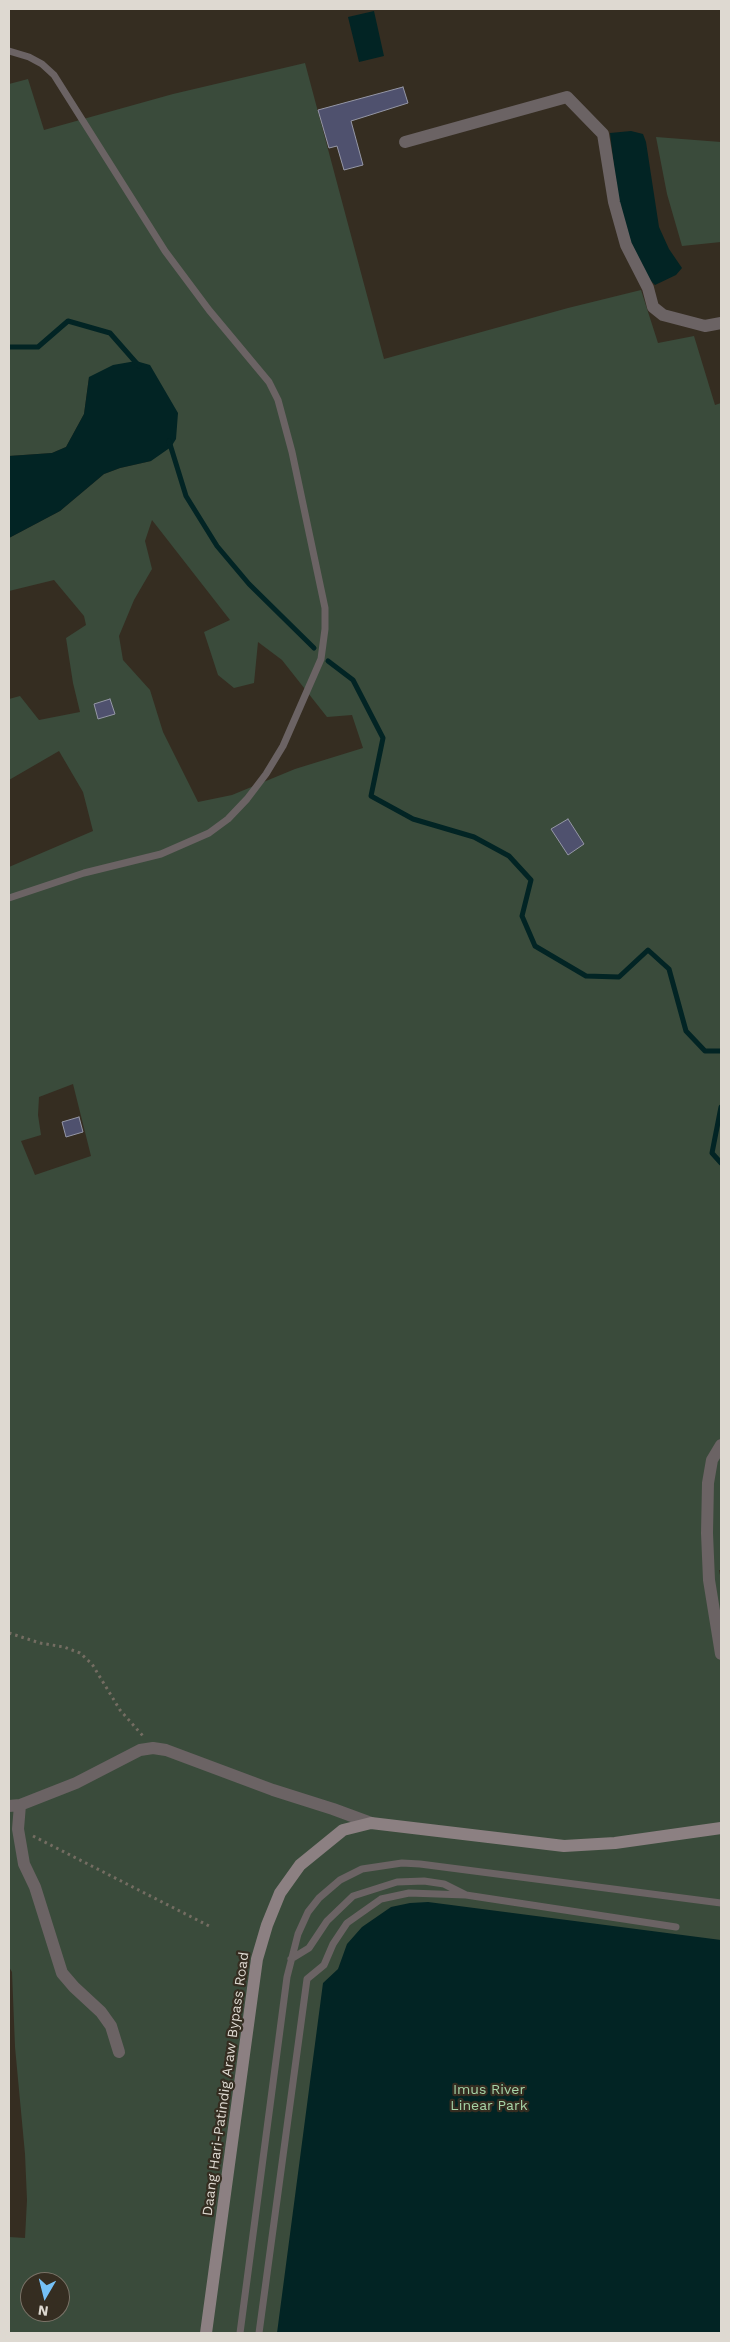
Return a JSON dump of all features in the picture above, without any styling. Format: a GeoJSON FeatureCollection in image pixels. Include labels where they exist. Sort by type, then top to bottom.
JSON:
{"type":"FeatureCollection","features":[{"type":"Feature","properties":{"kind":"main road","name":"Daang Hari-Patindig Araw Bypass Road"},"geometry":{"type":"LineString","coordinates":[[206,2333],[257,1959],[267,1925],[280,1893],[300,1865],[343,1830],[371,1823],[564,1846],[615,1842],[721,1828]]}},
{"type":"Feature","properties":{"kind":"street"},"geometry":{"type":"LineString","coordinates":[[405,142],[567,97],[602,134],[614,202],[626,245],[648,288],[653,307],[663,315],[705,326],[721,323]]}},
{"type":"Feature","properties":{"kind":"street"},"geometry":{"type":"LineString","coordinates":[[721,1445],[712,1460],[708,1483],[707,1533],[709,1580],[719,1619],[721,1654]]}},
{"type":"Feature","properties":{"kind":"street"},"geometry":{"type":"LineString","coordinates":[[119,2052],[111,2026],[101,2012],[62,1973],[35,1887],[24,1864],[14,1805],[76,1783],[140,1750],[153,1748],[166,1750],[371,1823]]}},
{"type":"Feature","properties":{"kind":"lane"},"geometry":{"type":"LineString","coordinates":[[9,51],[29,57],[42,64],[54,76],[165,251],[187,282],[269,382],[278,400],[292,452],[325,608],[325,629],[321,660],[283,746],[256,787],[228,819],[209,833],[161,854],[84,873],[9,898]]}},
{"type":"Feature","properties":{"kind":"lane"},"geometry":{"type":"LineString","coordinates":[[240,2333],[291,1959],[308,1912],[319,1898],[340,1880],[362,1869],[381,1865],[420,1864],[721,1903]]}},
{"type":"Feature","properties":{"kind":"lane"},"geometry":{"type":"LineString","coordinates":[[291,1959],[309,1948],[338,1908],[354,1896],[397,1882],[444,1884],[466,1895]]}},
{"type":"Feature","properties":{"kind":"lane"},"geometry":{"type":"LineString","coordinates":[[259,2333],[307,1978],[324,1965],[333,1944],[347,1924],[381,1899],[409,1893],[466,1895],[676,1926]]}},
{"type":"Feature","properties":{"kind":"path"},"geometry":{"type":"LineString","coordinates":[[9,1633],[40,1643],[64,1647],[80,1654],[92,1664],[120,1710],[153,1748]]}},
{"type":"Feature","properties":{"kind":"path"},"geometry":{"type":"LineString","coordinates":[[18,1829],[211,1927]]}},
{"type":"Feature","properties":{"kind":"green space"},"geometry":{"type":"Polygon","coordinates":[[[305,63],[384,359],[568,308],[641,290],[658,343],[694,336],[715,405],[721,403],[721,1570],[719,1570],[721,1580],[721,2333],[9,2333],[9,2237],[25,2238],[27,2200],[25,2154],[15,2047],[12,1972],[9,1967],[9,867],[93,831],[83,792],[59,751],[9,780],[9,699],[20,696],[39,720],[80,712],[66,638],[86,625],[84,616],[54,580],[9,591],[9,538],[60,511],[104,474],[120,468],[151,461],[89,377],[84,414],[66,447],[52,453],[9,456],[9,84],[28,79],[44,130],[173,94],[305,63]],[[152,520],[145,541],[152,569],[134,600],[119,636],[123,660],[150,690],[163,732],[198,802],[232,795],[295,769],[363,748],[352,715],[327,717],[282,660],[258,642],[254,683],[234,688],[218,675],[204,632],[230,620],[152,520]],[[73,1084],[39,1097],[38,1115],[41,1135],[21,1141],[35,1175],[91,1156],[73,1084]]]}},
{"type":"Feature","properties":{"kind":"green space"},"geometry":{"type":"Polygon","coordinates":[[[656,137],[721,142],[721,242],[682,246],[667,194],[656,137]]]}},
{"type":"Feature","properties":{"kind":"water"},"geometry":{"type":"Polygon","coordinates":[[[374,11],[384,56],[359,62],[348,17],[374,11]]]}},
{"type":"Feature","properties":{"kind":"water"},"geometry":{"type":"Polygon","coordinates":[[[631,131],[643,134],[646,142],[659,227],[669,249],[682,268],[676,275],[655,285],[647,277],[631,245],[619,208],[610,133],[631,131]]]}},
{"type":"Feature","properties":{"kind":"water"},"geometry":{"type":"Polygon","coordinates":[[[136,361],[150,365],[178,413],[176,439],[171,447],[151,461],[120,468],[104,474],[60,511],[9,538],[9,456],[52,453],[66,447],[84,414],[89,377],[113,365],[136,361]]]}},
{"type":"Feature","properties":{"kind":"water","name":"Imus River Linear Park"},"geometry":{"type":"Polygon","coordinates":[[[428,1902],[721,1940],[721,2333],[277,2333],[323,1983],[338,1969],[347,1944],[362,1927],[391,1907],[428,1902]]]}},
{"type":"Feature","properties":{"kind":"building"},"geometry":{"type":"Polygon","coordinates":[[[403,87],[408,103],[351,121],[363,165],[344,170],[337,146],[329,148],[318,110],[403,87]]]}},
{"type":"Feature","properties":{"kind":"building"},"geometry":{"type":"Polygon","coordinates":[[[110,699],[115,714],[98,719],[94,704],[110,699]]]}},
{"type":"Feature","properties":{"kind":"building"},"geometry":{"type":"Polygon","coordinates":[[[568,819],[584,844],[568,855],[551,829],[568,819]]]}},
{"type":"Feature","properties":{"kind":"building"},"geometry":{"type":"Polygon","coordinates":[[[79,1117],[83,1132],[66,1137],[62,1122],[79,1117]]]}},
{"type":"Feature","properties":{"kind":"waterway"},"geometry":{"type":"LineString","coordinates":[[9,347],[38,347],[68,321],[110,333],[139,366]]}},
{"type":"Feature","properties":{"kind":"waterway"},"geometry":{"type":"LineString","coordinates":[[169,441],[186,496],[217,546],[249,584],[314,648]]}},
{"type":"Feature","properties":{"kind":"waterway"},"geometry":{"type":"LineString","coordinates":[[328,661],[353,680],[383,738],[371,796],[413,819],[474,837],[509,856],[531,880],[522,916],[535,946],[586,976],[619,977],[648,950],[669,969],[686,1031],[705,1051],[721,1051]]}},
{"type":"Feature","properties":{"kind":"waterway"},"geometry":{"type":"LineString","coordinates":[[721,1107],[712,1153],[721,1163]]}}]}
